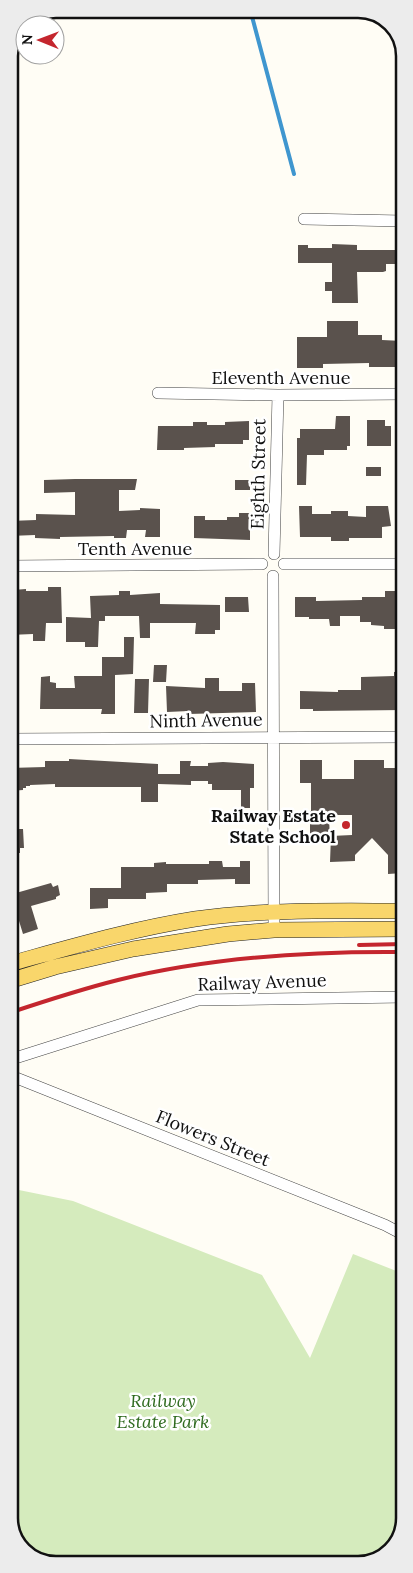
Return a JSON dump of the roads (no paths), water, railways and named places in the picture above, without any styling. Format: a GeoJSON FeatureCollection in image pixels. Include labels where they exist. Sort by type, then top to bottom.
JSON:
{"type":"FeatureCollection","features":[{"type":"Feature","properties":{"kind":"main road"},"geometry":{"type":"LineString","coordinates":[[17,962],[126,932],[196,919],[274,911],[396,911]]}},
{"type":"Feature","properties":{"kind":"main road"},"geometry":{"type":"LineString","coordinates":[[17,979],[55,967],[133,949],[228,934],[274,930],[396,929]]}},
{"type":"Feature","properties":{"kind":"street"},"geometry":{"type":"LineString","coordinates":[[304,219],[396,220]]}},
{"type":"Feature","properties":{"kind":"street","name":"Eleventh Avenue"},"geometry":{"type":"LineString","coordinates":[[158,393],[396,394]]}},
{"type":"Feature","properties":{"kind":"street","name":"Eighth Street"},"geometry":{"type":"LineString","coordinates":[[274,554],[278,395]]}},
{"type":"Feature","properties":{"kind":"street"},"geometry":{"type":"LineString","coordinates":[[274,554],[280,556],[284,564],[280,574],[273,576],[266,574],[262,564],[266,556],[274,554]]}},
{"type":"Feature","properties":{"kind":"street","name":"Tenth Avenue"},"geometry":{"type":"LineString","coordinates":[[17,566],[262,564]]}},
{"type":"Feature","properties":{"kind":"street"},"geometry":{"type":"LineString","coordinates":[[284,564],[396,564]]}},
{"type":"Feature","properties":{"kind":"street"},"geometry":{"type":"LineString","coordinates":[[273,576],[274,930]]}},
{"type":"Feature","properties":{"kind":"street","name":"Ninth Avenue"},"geometry":{"type":"LineString","coordinates":[[17,739],[273,736],[396,737]]}},
{"type":"Feature","properties":{"kind":"street","name":"Railway Avenue"},"geometry":{"type":"LineString","coordinates":[[17,1057],[198,1000],[396,997]]}},
{"type":"Feature","properties":{"kind":"street","name":"Flowers Street"},"geometry":{"type":"LineString","coordinates":[[17,1078],[396,1231]]}},
{"type":"Feature","properties":{"kind":"waterway"},"geometry":{"type":"LineString","coordinates":[[252,18],[294,174]]}},
{"type":"Feature","properties":{"kind":"railway"},"geometry":{"type":"LineString","coordinates":[[359,945],[396,944]]}},
{"type":"Feature","properties":{"kind":"railway"},"geometry":{"type":"LineString","coordinates":[[17,1010],[104,984],[153,972],[189,966],[296,954],[396,952]]}},
{"type":"Feature","properties":{"kind":"place","name":"Railway Estate State School"},"geometry":{"type":"Point","coordinates":[346,825]}},
{"type":"Feature","properties":{"kind":"park label","name":"Railway Estate Park"},"geometry":{"type":"Point","coordinates":[163,1410]}}]}
